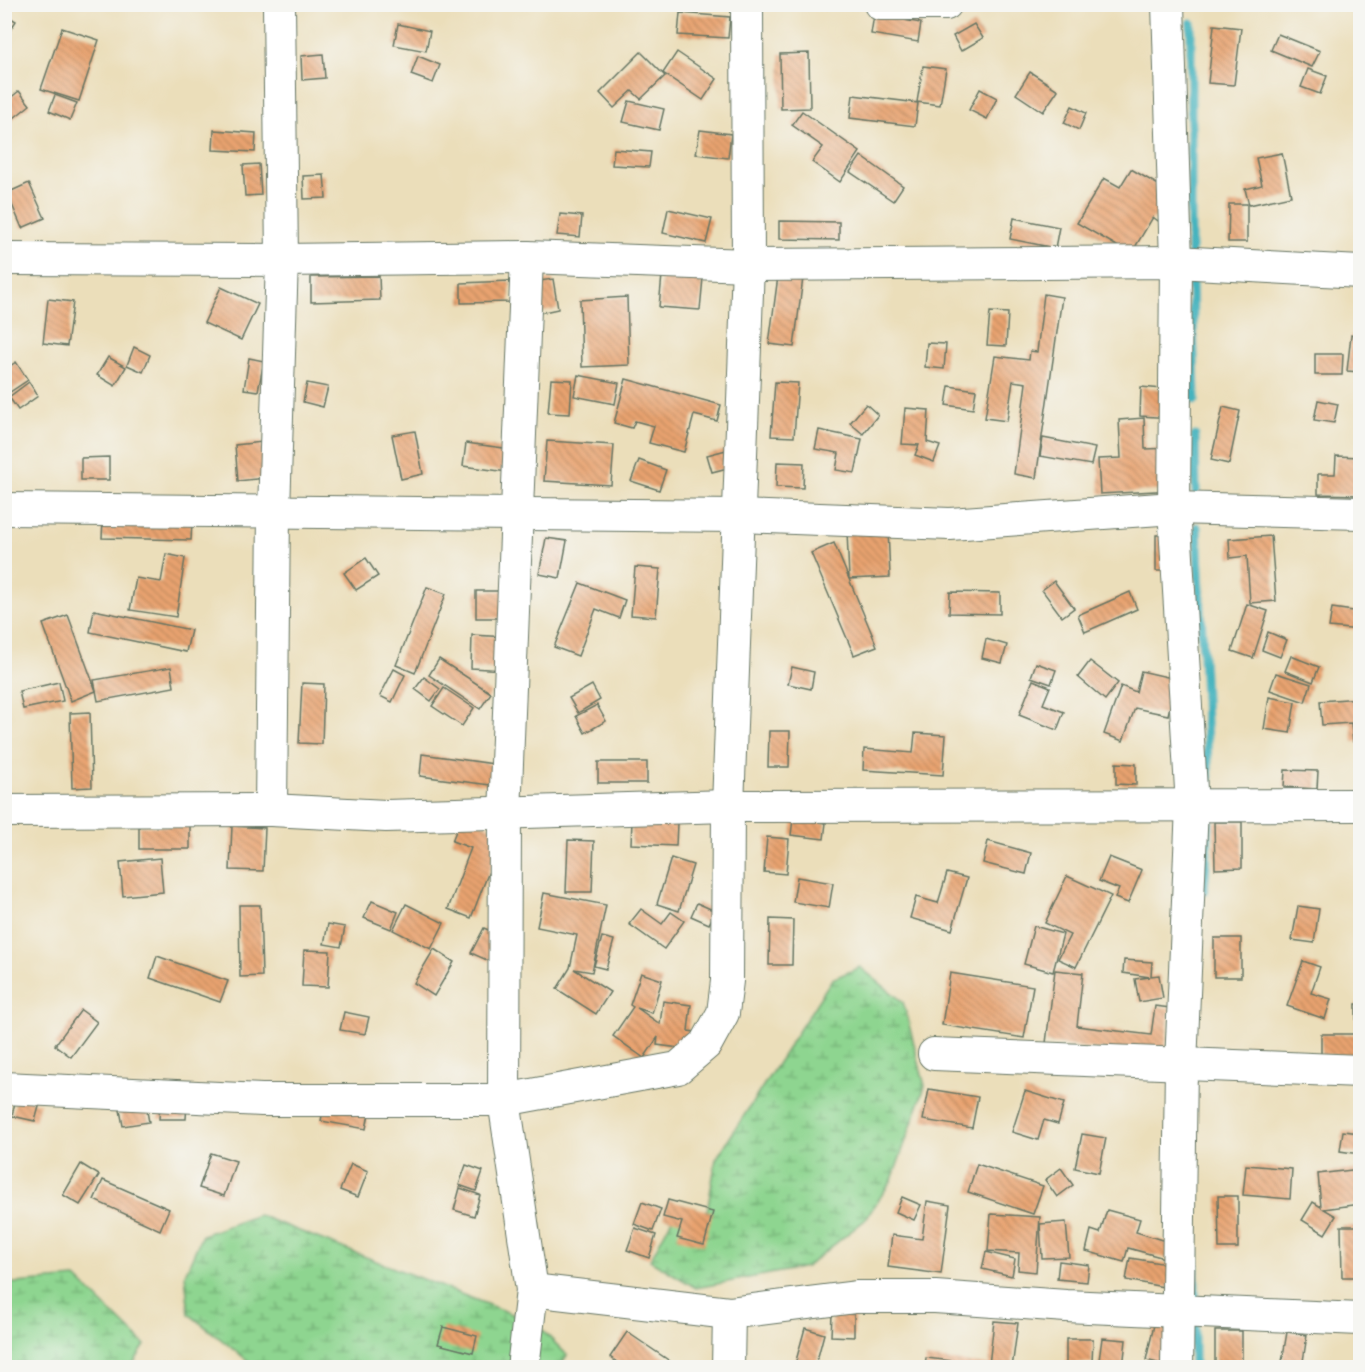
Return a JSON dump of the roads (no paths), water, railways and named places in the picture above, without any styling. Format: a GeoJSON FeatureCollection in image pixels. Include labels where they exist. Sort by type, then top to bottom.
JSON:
{"type":"FeatureCollection","features":[{"type":"Feature","properties":{"kind":"street"},"geometry":{"type":"LineString","coordinates":[[271,810],[274,511],[282,260],[279,4]]}},
{"type":"Feature","properties":{"kind":"street"},"geometry":{"type":"LineString","coordinates":[[4,1088],[262,1100],[504,1100],[678,1068],[706,1044],[723,1013],[727,981],[728,806],[748,265],[747,4]]}},
{"type":"Feature","properties":{"kind":"street"},"geometry":{"type":"LineString","coordinates":[[880,4],[946,4]]}},
{"type":"Feature","properties":{"kind":"street"},"geometry":{"type":"LineString","coordinates":[[1168,4],[1176,262],[1174,508],[1192,806],[1181,1065],[1177,1368]]}},
{"type":"Feature","properties":{"kind":"street"},"geometry":{"type":"LineString","coordinates":[[523,1368],[532,1290],[504,1100],[505,814],[514,514],[526,257]]}},
{"type":"Feature","properties":{"kind":"street"},"geometry":{"type":"LineString","coordinates":[[4,259],[282,260],[526,257],[748,265],[1176,262],[1360,272]]}},
{"type":"Feature","properties":{"kind":"street"},"geometry":{"type":"LineString","coordinates":[[4,509],[739,516],[950,524],[1174,508],[1360,513]]}},
{"type":"Feature","properties":{"kind":"street"},"geometry":{"type":"LineString","coordinates":[[4,811],[271,810],[386,816],[728,806],[1360,805]]}},
{"type":"Feature","properties":{"kind":"street"},"geometry":{"type":"LineString","coordinates":[[934,1054],[1360,1071]]}},
{"type":"Feature","properties":{"kind":"street"},"geometry":{"type":"LineString","coordinates":[[532,1290],[729,1313],[856,1297],[935,1297],[1066,1306],[1177,1309],[1360,1319]]}},
{"type":"Feature","properties":{"kind":"street"},"geometry":{"type":"LineString","coordinates":[[728,1368],[729,1313]]}},
{"type":"Feature","properties":{"kind":"waterway"},"geometry":{"type":"LineString","coordinates":[[1191,23],[1191,252]]}},
{"type":"Feature","properties":{"kind":"waterway"},"geometry":{"type":"LineString","coordinates":[[1192,280],[1195,400]]}},
{"type":"Feature","properties":{"kind":"waterway"},"geometry":{"type":"LineString","coordinates":[[1195,436],[1196,492]]}},
{"type":"Feature","properties":{"kind":"waterway"},"geometry":{"type":"LineString","coordinates":[[1197,527],[1210,806],[1204,890]]}},
{"type":"Feature","properties":{"kind":"waterway"},"geometry":{"type":"LineString","coordinates":[[1194,1253],[1195,1296]]}},
{"type":"Feature","properties":{"kind":"waterway"},"geometry":{"type":"LineString","coordinates":[[1194,1316],[1194,1368]]}}]}
